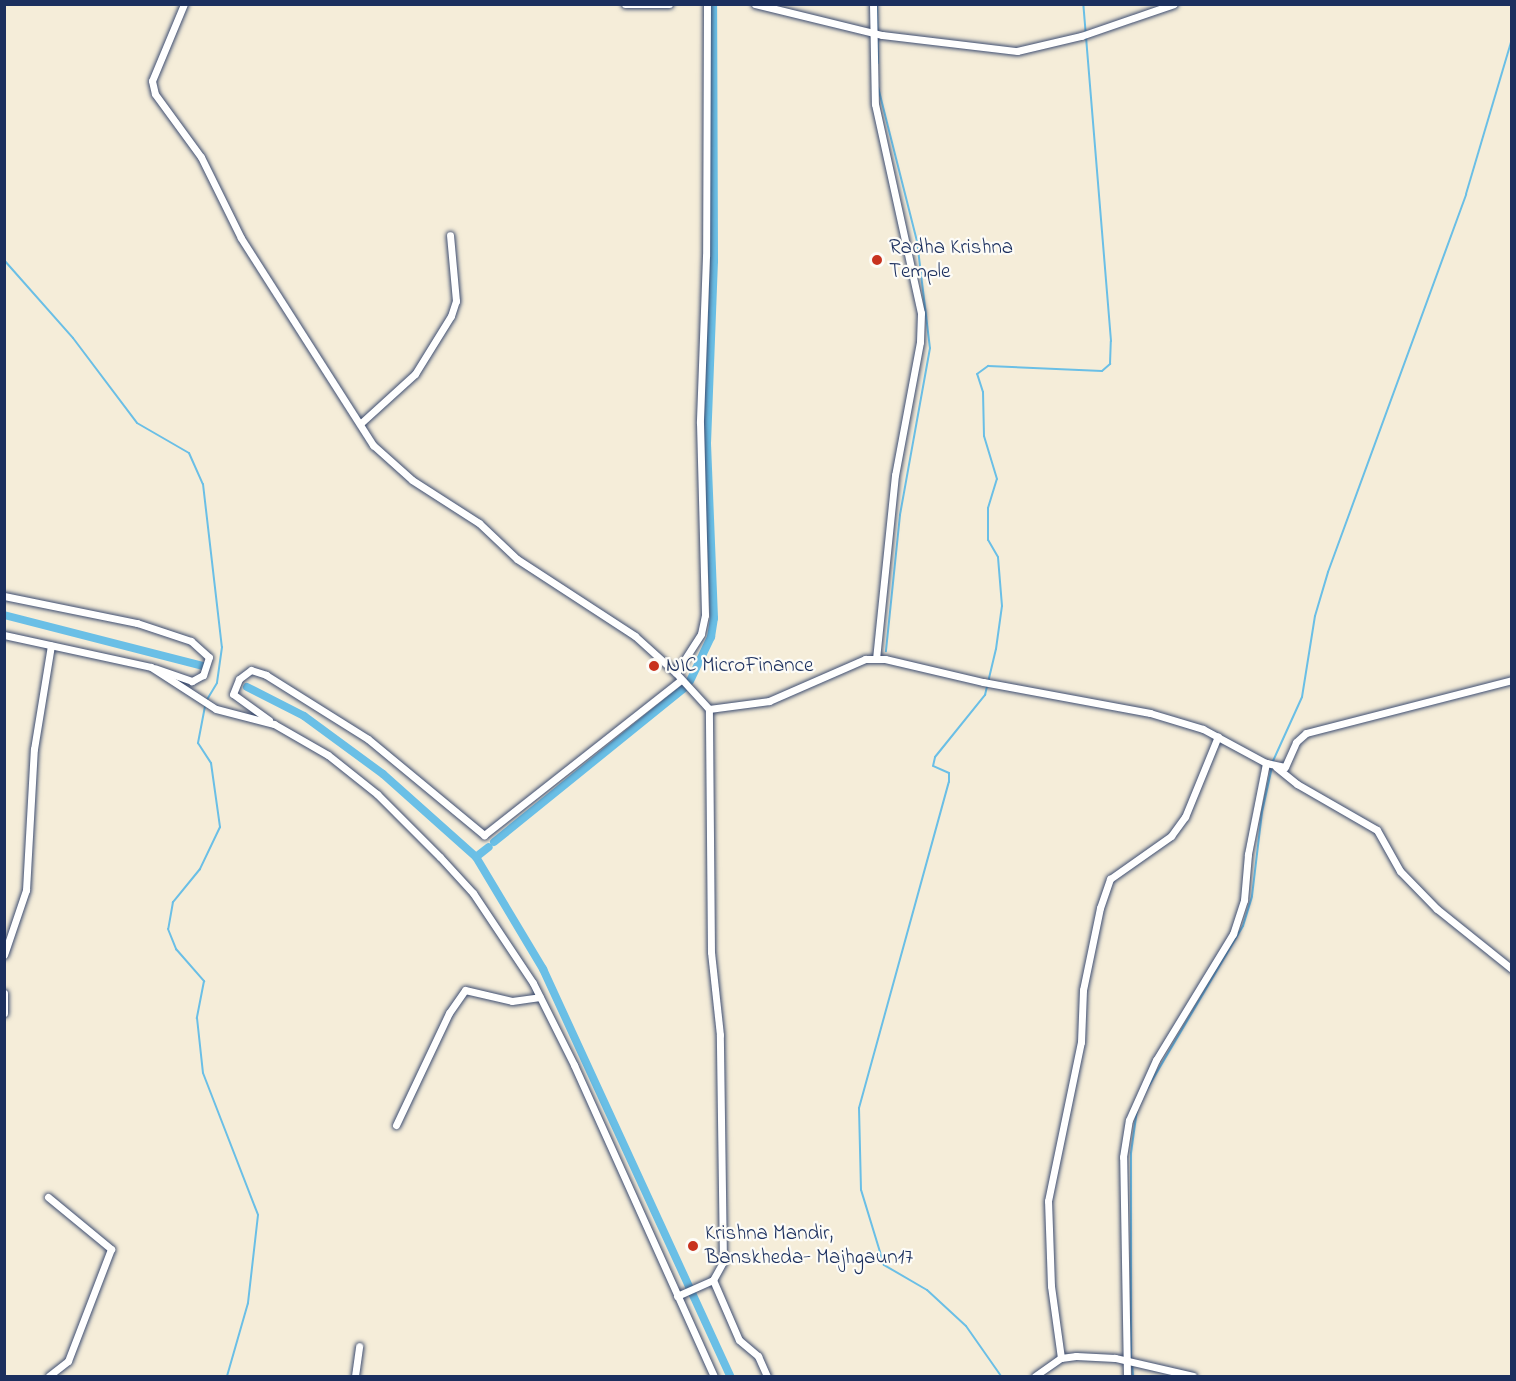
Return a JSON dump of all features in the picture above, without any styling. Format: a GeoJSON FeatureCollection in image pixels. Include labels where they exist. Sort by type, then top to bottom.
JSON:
{"type":"FeatureCollection","features":[{"type":"Feature","properties":{"kind":"street"},"geometry":{"type":"LineString","coordinates":[[184,4],[152,81],[155,94],[201,157],[241,238],[373,445],[412,480],[478,524],[517,559],[556,587],[635,636],[676,673],[680,681],[710,709],[711,952],[720,1035],[723,1262],[713,1280],[677,1296]]}},
{"type":"Feature","properties":{"kind":"street"},"geometry":{"type":"LineString","coordinates":[[628,5],[669,4]]}},
{"type":"Feature","properties":{"kind":"street"},"geometry":{"type":"LineString","coordinates":[[676,673],[701,634],[705,615],[700,423],[706,256],[707,4]]}},
{"type":"Feature","properties":{"kind":"street"},"geometry":{"type":"LineString","coordinates":[[755,4],[876,33],[1017,51],[1081,36],[1174,4]]}},
{"type":"Feature","properties":{"kind":"street"},"geometry":{"type":"LineString","coordinates":[[873,4],[876,33],[875,104],[921,313],[920,342],[895,475],[876,659]]}},
{"type":"Feature","properties":{"kind":"street"},"geometry":{"type":"LineString","coordinates":[[361,423],[415,374],[451,316],[456,301],[450,235]]}},
{"type":"Feature","properties":{"kind":"street"},"geometry":{"type":"LineString","coordinates":[[4,596],[137,623],[191,641],[209,657],[203,675],[192,681],[151,667],[4,635]]}},
{"type":"Feature","properties":{"kind":"street"},"geometry":{"type":"LineString","coordinates":[[4,955],[26,890],[34,749],[51,645]]}},
{"type":"Feature","properties":{"kind":"street"},"geometry":{"type":"LineString","coordinates":[[710,709],[769,701],[844,667],[876,659],[987,683],[1150,713],[1218,736],[1266,763],[1285,767],[1296,742],[1306,733],[1512,680]]}},
{"type":"Feature","properties":{"kind":"street"},"geometry":{"type":"LineString","coordinates":[[151,667],[216,709],[274,724]]}},
{"type":"Feature","properties":{"kind":"street"},"geometry":{"type":"LineString","coordinates":[[680,681],[484,835],[369,739],[275,680],[251,670],[239,679],[234,694],[274,724],[328,755],[377,794],[473,893],[540,997],[714,1377]]}},
{"type":"Feature","properties":{"kind":"street"},"geometry":{"type":"LineString","coordinates":[[1061,1358],[1051,1286],[1048,1201],[1080,1042],[1083,990],[1100,908],[1110,879],[1171,836],[1185,817],[1218,736]]}},
{"type":"Feature","properties":{"kind":"street"},"geometry":{"type":"LineString","coordinates":[[1126,1377],[1130,1361],[1124,1157],[1129,1119],[1156,1060],[1233,934],[1244,900],[1248,854],[1266,763]]}},
{"type":"Feature","properties":{"kind":"street"},"geometry":{"type":"LineString","coordinates":[[1276,766],[1297,784],[1377,830],[1400,871],[1437,909],[1512,969]]}},
{"type":"Feature","properties":{"kind":"street"},"geometry":{"type":"LineString","coordinates":[[396,1125],[448,1013],[465,990],[513,1001],[540,997]]}},
{"type":"Feature","properties":{"kind":"street"},"geometry":{"type":"LineString","coordinates":[[4,993],[4,1013]]}},
{"type":"Feature","properties":{"kind":"street"},"geometry":{"type":"LineString","coordinates":[[48,1197],[111,1249],[68,1361],[49,1377]]}},
{"type":"Feature","properties":{"kind":"street"},"geometry":{"type":"LineString","coordinates":[[713,1280],[740,1340],[758,1356],[767,1377]]}},
{"type":"Feature","properties":{"kind":"street"},"geometry":{"type":"LineString","coordinates":[[355,1377],[359,1346]]}},
{"type":"Feature","properties":{"kind":"street"},"geometry":{"type":"LineString","coordinates":[[1035,1377],[1061,1358],[1130,1361],[1193,1377]]}},
{"type":"Feature","properties":{"kind":"waterway"},"geometry":{"type":"LineString","coordinates":[[690,681],[711,637],[714,618],[707,443],[714,261],[713,4]]}},
{"type":"Feature","properties":{"kind":"waterway"},"geometry":{"type":"LineString","coordinates":[[877,4],[878,63]]}},
{"type":"Feature","properties":{"kind":"waterway"},"geometry":{"type":"LineString","coordinates":[[1001,1376],[966,1326],[927,1290],[884,1265],[861,1190],[859,1108],[949,782],[949,773],[933,766],[935,757],[985,695],[996,649],[1002,606],[998,557],[988,540],[988,508],[997,479],[984,436],[983,392],[977,374],[988,366],[1102,371],[1110,364],[1111,341],[1083,4]]}},
{"type":"Feature","properties":{"kind":"waterway"},"geometry":{"type":"LineString","coordinates":[[1273,761],[1302,697],[1315,616],[1328,572],[1466,194],[1512,39]]}},
{"type":"Feature","properties":{"kind":"waterway"},"geometry":{"type":"LineString","coordinates":[[878,87],[917,241],[930,348],[900,515],[886,651]]}},
{"type":"Feature","properties":{"kind":"waterway"},"geometry":{"type":"LineString","coordinates":[[4,260],[73,338],[137,423],[189,453],[203,484],[222,647],[217,683],[206,701],[198,743],[211,763],[220,827],[200,869],[173,902],[168,929],[176,949],[204,981],[197,1018],[203,1073],[258,1215],[248,1303],[227,1376]]}},
{"type":"Feature","properties":{"kind":"waterway"},"geometry":{"type":"LineString","coordinates":[[4,615],[203,666]]}},
{"type":"Feature","properties":{"kind":"waterway"},"geometry":{"type":"LineString","coordinates":[[247,687],[304,716],[383,774],[476,857],[543,969],[730,1376]]}},
{"type":"Feature","properties":{"kind":"waterway"},"geometry":{"type":"LineString","coordinates":[[494,842],[684,688]]}},
{"type":"Feature","properties":{"kind":"waterway"},"geometry":{"type":"LineString","coordinates":[[1144,1094],[1243,926],[1252,896],[1262,812],[1272,767]]}},
{"type":"Feature","properties":{"kind":"waterway"},"geometry":{"type":"LineString","coordinates":[[476,857],[489,847]]}},
{"type":"Feature","properties":{"kind":"waterway"},"geometry":{"type":"LineString","coordinates":[[1131,1359],[1131,1153],[1137,1110]]}},
{"type":"Feature","properties":{"kind":"waterway"},"geometry":{"type":"LineString","coordinates":[[1132,1364],[1133,1376]]}},
{"type":"Feature","properties":{"kind":"place","name":"Radha Krishna Temple"},"geometry":{"type":"Point","coordinates":[877,260]}},
{"type":"Feature","properties":{"kind":"place","name":"NIC MicroFinance"},"geometry":{"type":"Point","coordinates":[654,666]}},
{"type":"Feature","properties":{"kind":"place","name":"Krishna Mandir, Banskheda- Majhgaun17"},"geometry":{"type":"Point","coordinates":[693,1246]}}]}
